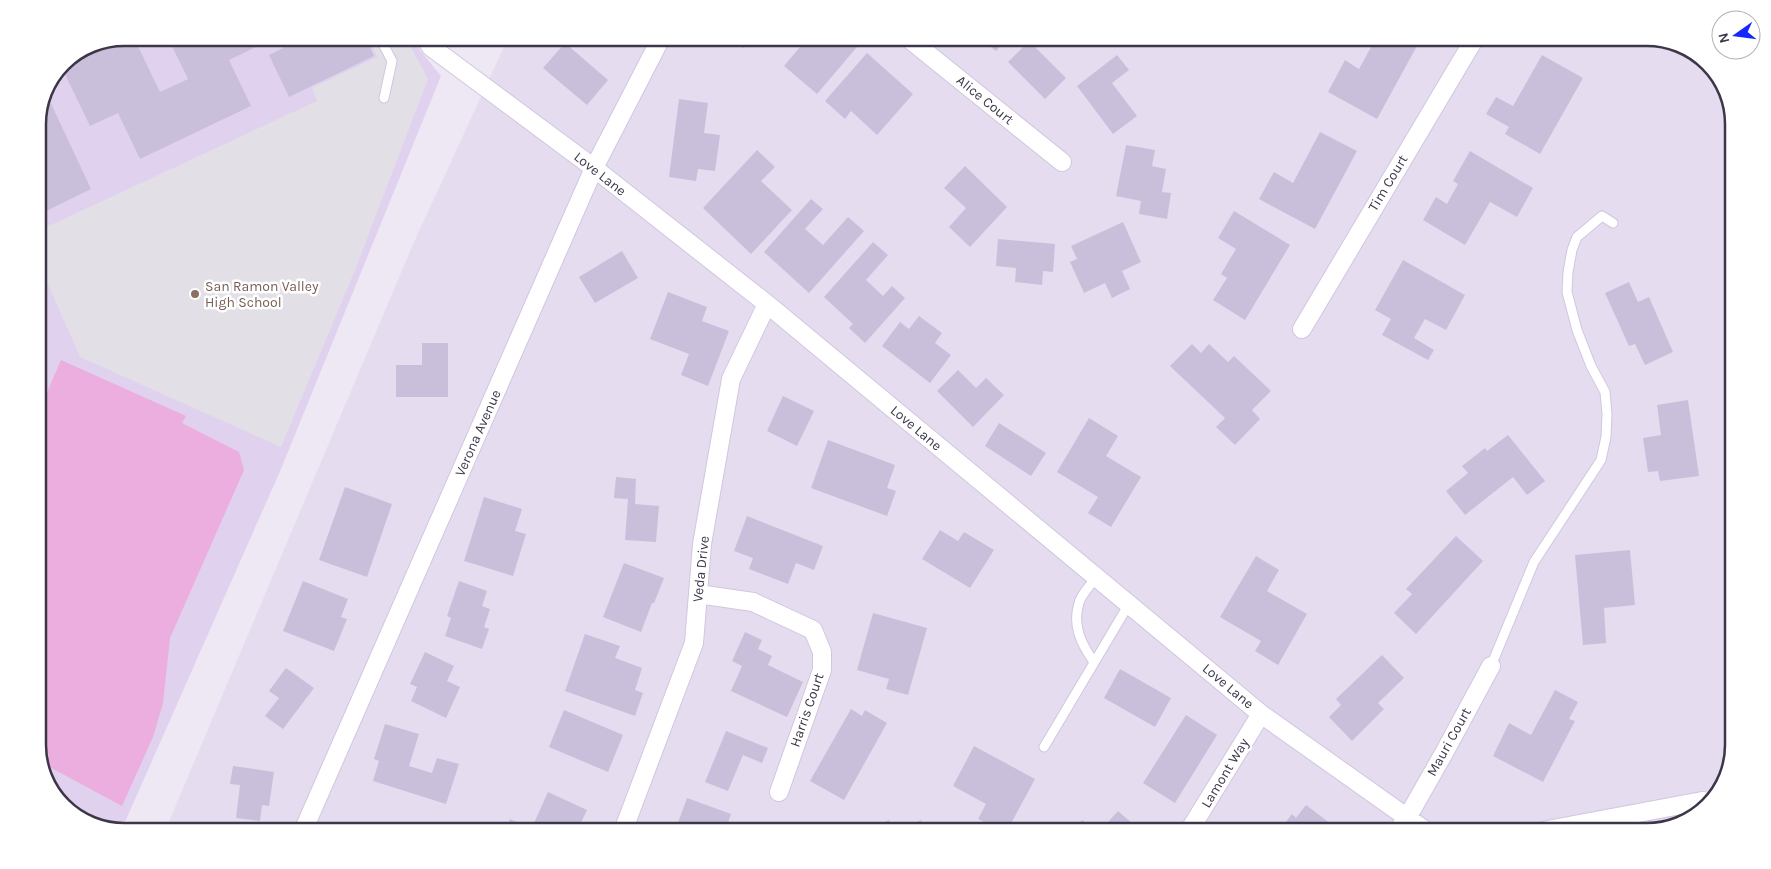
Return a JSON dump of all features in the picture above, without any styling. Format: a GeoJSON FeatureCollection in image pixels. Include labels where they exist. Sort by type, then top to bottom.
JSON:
{"type":"FeatureCollection","features":[{"type":"Feature","properties":{"kind":"street","name":"Love Lane"},"geometry":{"type":"LineString","coordinates":[[430,46],[594,168],[766,304],[1261,714],[1399,823]]}},
{"type":"Feature","properties":{"kind":"street","name":"Verona Avenue"},"geometry":{"type":"LineString","coordinates":[[306,823],[594,168],[656,46]]}},
{"type":"Feature","properties":{"kind":"street","name":"Alice Court"},"geometry":{"type":"LineString","coordinates":[[918,46],[1062,162]]}},
{"type":"Feature","properties":{"kind":"street","name":"Tim Court"},"geometry":{"type":"LineString","coordinates":[[1302,328],[1470,46]]}},
{"type":"Feature","properties":{"kind":"street","name":"Veda Drive"},"geometry":{"type":"LineString","coordinates":[[626,823],[694,642],[702,544],[731,379],[766,304]]}},
{"type":"Feature","properties":{"kind":"street","name":"Harris Court"},"geometry":{"type":"LineString","coordinates":[[698,594],[753,602],[813,630],[822,652],[822,670],[779,792]]}},
{"type":"Feature","properties":{"kind":"street","name":"Mauri Court"},"geometry":{"type":"LineString","coordinates":[[1403,823],[1491,666]]}},
{"type":"Feature","properties":{"kind":"street","name":"Lamont Way"},"geometry":{"type":"LineString","coordinates":[[1194,823],[1261,714]]}},
{"type":"Feature","properties":{"kind":"street"},"geometry":{"type":"LineString","coordinates":[[1588,823],[1700,801]]}},
{"type":"Feature","properties":{"kind":"lane"},"geometry":{"type":"LineString","coordinates":[[384,46],[392,61],[384,98]]}},
{"type":"Feature","properties":{"kind":"lane"},"geometry":{"type":"LineString","coordinates":[[1491,666],[1534,562],[1601,460],[1606,437],[1607,414],[1605,392],[1591,366],[1577,330],[1567,292],[1568,272],[1572,250],[1577,237],[1602,216],[1613,223]]}},
{"type":"Feature","properties":{"kind":"lane"},"geometry":{"type":"LineString","coordinates":[[1094,662],[1082,644],[1076,624],[1079,602],[1096,577]]}},
{"type":"Feature","properties":{"kind":"lane"},"geometry":{"type":"LineString","coordinates":[[1044,747],[1129,604]]}},
{"type":"Feature","properties":{"kind":"shaded area","name":"San Ramon Valley High School"},"geometry":{"type":"Polygon","coordinates":[[[124,46],[417,46],[441,76],[281,469],[125,823],[104,820],[81,810],[59,788],[50,770],[46,750],[46,119],[54,90],[62,77],[85,57],[99,50],[124,46]]]}},
{"type":"Feature","properties":{"kind":"shaded area"},"geometry":{"type":"Polygon","coordinates":[[[372,46],[410,46],[428,79],[355,270],[281,447],[80,357],[46,279],[46,227],[317,101],[312,88],[377,57],[372,46]]]}},
{"type":"Feature","properties":{"kind":"shaded area"},"geometry":{"type":"Polygon","coordinates":[[[504,46],[1647,46],[1672,50],[1690,59],[1712,81],[1721,99],[1725,119],[1725,745],[1721,770],[1712,788],[1690,810],[1677,817],[1647,823],[168,823],[414,242],[504,46]]]}},
{"type":"Feature","properties":{"kind":"shaded area"},"geometry":{"type":"Polygon","coordinates":[[[61,360],[186,416],[182,423],[239,452],[244,470],[170,638],[163,703],[153,737],[122,806],[49,767],[46,750],[46,395],[61,360]]]}},
{"type":"Feature","properties":{"kind":"building"},"geometry":{"type":"Polygon","coordinates":[[[138,46],[160,92],[188,79],[172,46],[256,46],[229,60],[251,106],[140,159],[118,113],[90,126],[65,74],[85,57],[99,50],[138,46]]]}},
{"type":"Feature","properties":{"kind":"building"},"geometry":{"type":"Polygon","coordinates":[[[282,46],[370,46],[374,56],[289,97],[269,55],[283,48],[282,46]]]}},
{"type":"Feature","properties":{"kind":"building"},"geometry":{"type":"Polygon","coordinates":[[[562,46],[568,46],[608,80],[587,105],[543,68],[562,46]]]}},
{"type":"Feature","properties":{"kind":"building"},"geometry":{"type":"Polygon","coordinates":[[[801,46],[857,47],[817,94],[784,66],[801,46]]]}},
{"type":"Feature","properties":{"kind":"building"},"geometry":{"type":"Polygon","coordinates":[[[989,46],[1000,46],[996,51],[989,46]]]}},
{"type":"Feature","properties":{"kind":"building"},"geometry":{"type":"Polygon","coordinates":[[[1024,46],[1034,46],[1066,78],[1045,99],[1008,62],[1024,46]]]}},
{"type":"Feature","properties":{"kind":"building"},"geometry":{"type":"Polygon","coordinates":[[[1372,46],[1417,46],[1377,119],[1328,92],[1345,60],[1359,69],[1372,46]]]}},
{"type":"Feature","properties":{"kind":"building"},"geometry":{"type":"Polygon","coordinates":[[[867,53],[913,94],[877,135],[851,111],[845,119],[825,101],[867,53]]]}},
{"type":"Feature","properties":{"kind":"building"},"geometry":{"type":"Polygon","coordinates":[[[1117,55],[1129,70],[1112,83],[1137,116],[1113,134],[1077,86],[1117,55]]]}},
{"type":"Feature","properties":{"kind":"building"},"geometry":{"type":"Polygon","coordinates":[[[1542,55],[1583,78],[1540,154],[1505,134],[1509,127],[1486,114],[1496,97],[1513,106],[1542,55]]]}},
{"type":"Feature","properties":{"kind":"building"},"geometry":{"type":"Polygon","coordinates":[[[679,99],[708,103],[704,133],[720,135],[715,171],[698,169],[696,181],[669,177],[679,99]]]}},
{"type":"Feature","properties":{"kind":"building"},"geometry":{"type":"Polygon","coordinates":[[[50,101],[91,189],[46,211],[46,119],[50,101]]]}},
{"type":"Feature","properties":{"kind":"building"},"geometry":{"type":"Polygon","coordinates":[[[1320,132],[1357,151],[1315,229],[1259,199],[1274,172],[1293,183],[1320,132]]]}},
{"type":"Feature","properties":{"kind":"building"},"geometry":{"type":"Polygon","coordinates":[[[1126,145],[1155,150],[1152,166],[1166,169],[1162,192],[1171,193],[1167,219],[1139,214],[1141,201],[1116,196],[1126,145]]]}},
{"type":"Feature","properties":{"kind":"building"},"geometry":{"type":"Polygon","coordinates":[[[757,150],[775,167],[761,181],[792,210],[751,254],[703,208],[757,150]]]}},
{"type":"Feature","properties":{"kind":"building"},"geometry":{"type":"Polygon","coordinates":[[[1470,151],[1533,188],[1517,217],[1490,202],[1465,245],[1423,220],[1436,197],[1447,204],[1458,184],[1453,181],[1470,151]]]}},
{"type":"Feature","properties":{"kind":"building"},"geometry":{"type":"Polygon","coordinates":[[[965,166],[1007,207],[970,247],[949,227],[966,208],[944,188],[965,166]]]}},
{"type":"Feature","properties":{"kind":"building"},"geometry":{"type":"Polygon","coordinates":[[[811,199],[823,209],[805,229],[823,245],[848,217],[864,231],[809,293],[764,252],[811,199]]]}},
{"type":"Feature","properties":{"kind":"building"},"geometry":{"type":"Polygon","coordinates":[[[1234,211],[1290,245],[1245,320],[1213,300],[1227,278],[1221,274],[1236,249],[1218,238],[1234,211]]]}},
{"type":"Feature","properties":{"kind":"building"},"geometry":{"type":"Polygon","coordinates":[[[1123,222],[1141,262],[1122,271],[1130,289],[1112,298],[1105,283],[1084,293],[1070,262],[1077,259],[1071,246],[1123,222]]]}},
{"type":"Feature","properties":{"kind":"building"},"geometry":{"type":"Polygon","coordinates":[[[998,239],[1055,244],[1053,272],[1043,271],[1042,285],[1015,282],[1016,268],[996,266],[998,239]]]}},
{"type":"Feature","properties":{"kind":"building"},"geometry":{"type":"Polygon","coordinates":[[[873,242],[888,255],[866,280],[883,296],[892,286],[905,298],[865,343],[849,328],[853,324],[824,297],[873,242]]]}},
{"type":"Feature","properties":{"kind":"building"},"geometry":{"type":"Polygon","coordinates":[[[622,251],[638,278],[595,303],[579,277],[622,251]]]}},
{"type":"Feature","properties":{"kind":"building"},"geometry":{"type":"Polygon","coordinates":[[[1403,260],[1465,295],[1446,330],[1425,319],[1414,338],[1434,350],[1428,360],[1382,335],[1391,319],[1375,310],[1403,260]]]}},
{"type":"Feature","properties":{"kind":"building"},"geometry":{"type":"Polygon","coordinates":[[[1629,282],[1638,302],[1649,297],[1673,352],[1645,365],[1635,344],[1629,346],[1605,293],[1629,282]]]}},
{"type":"Feature","properties":{"kind":"building"},"geometry":{"type":"Polygon","coordinates":[[[668,292],[707,307],[702,321],[729,331],[708,386],[681,375],[689,354],[650,339],[668,292]]]}},
{"type":"Feature","properties":{"kind":"building"},"geometry":{"type":"Polygon","coordinates":[[[919,316],[942,333],[935,343],[951,355],[930,383],[882,346],[900,322],[909,329],[919,316]]]}},
{"type":"Feature","properties":{"kind":"building"},"geometry":{"type":"Polygon","coordinates":[[[422,343],[448,343],[448,397],[396,397],[396,365],[422,365],[422,343]]]}},
{"type":"Feature","properties":{"kind":"building"},"geometry":{"type":"Polygon","coordinates":[[[1192,344],[1201,353],[1209,344],[1228,362],[1234,356],[1271,391],[1252,410],[1260,419],[1235,445],[1216,427],[1225,418],[1170,366],[1192,344]]]}},
{"type":"Feature","properties":{"kind":"building"},"geometry":{"type":"Polygon","coordinates":[[[958,370],[976,388],[986,378],[1004,395],[973,427],[937,391],[958,370]]]}},
{"type":"Feature","properties":{"kind":"building"},"geometry":{"type":"Polygon","coordinates":[[[783,396],[814,411],[797,446],[767,431],[783,396]]]}},
{"type":"Feature","properties":{"kind":"building"},"geometry":{"type":"Polygon","coordinates":[[[1688,400],[1699,476],[1660,481],[1658,471],[1648,472],[1643,438],[1661,435],[1657,405],[1688,400]]]}},
{"type":"Feature","properties":{"kind":"building"},"geometry":{"type":"Polygon","coordinates":[[[1089,418],[1118,436],[1106,456],[1141,477],[1111,527],[1088,513],[1098,497],[1057,472],[1089,418]]]}},
{"type":"Feature","properties":{"kind":"building"},"geometry":{"type":"Polygon","coordinates":[[[999,423],[1046,453],[1031,476],[985,446],[999,423]]]}},
{"type":"Feature","properties":{"kind":"building"},"geometry":{"type":"Polygon","coordinates":[[[1508,435],[1545,481],[1527,495],[1513,477],[1465,515],[1446,491],[1468,473],[1462,466],[1485,448],[1487,451],[1508,435]]]}},
{"type":"Feature","properties":{"kind":"building"},"geometry":{"type":"Polygon","coordinates":[[[828,440],[895,465],[887,488],[896,491],[887,516],[811,488],[828,440]]]}},
{"type":"Feature","properties":{"kind":"building"},"geometry":{"type":"Polygon","coordinates":[[[616,477],[636,479],[635,504],[659,506],[656,542],[625,540],[628,499],[614,498],[616,477]]]}},
{"type":"Feature","properties":{"kind":"building"},"geometry":{"type":"Polygon","coordinates":[[[345,487],[392,504],[367,577],[319,560],[345,487]]]}},
{"type":"Feature","properties":{"kind":"building"},"geometry":{"type":"Polygon","coordinates":[[[484,497],[522,509],[515,531],[526,534],[513,576],[464,561],[484,497]]]}},
{"type":"Feature","properties":{"kind":"building"},"geometry":{"type":"Polygon","coordinates":[[[747,516],[823,546],[814,570],[796,563],[788,584],[749,569],[753,558],[734,551],[747,516]]]}},
{"type":"Feature","properties":{"kind":"building"},"geometry":{"type":"Polygon","coordinates":[[[940,530],[958,541],[964,532],[994,550],[970,588],[922,559],[940,530]]]}},
{"type":"Feature","properties":{"kind":"building"},"geometry":{"type":"Polygon","coordinates":[[[1456,536],[1483,561],[1416,634],[1394,613],[1412,594],[1406,589],[1456,536]]]}},
{"type":"Feature","properties":{"kind":"building"},"geometry":{"type":"Polygon","coordinates":[[[1630,550],[1635,605],[1604,608],[1606,643],[1583,645],[1575,555],[1630,550]]]}},
{"type":"Feature","properties":{"kind":"building"},"geometry":{"type":"Polygon","coordinates":[[[1256,556],[1279,570],[1267,591],[1307,614],[1278,665],[1255,651],[1261,641],[1220,617],[1256,556]]]}},
{"type":"Feature","properties":{"kind":"building"},"geometry":{"type":"Polygon","coordinates":[[[624,563],[664,578],[641,632],[603,617],[624,563]]]}},
{"type":"Feature","properties":{"kind":"building"},"geometry":{"type":"Polygon","coordinates":[[[303,581],[348,599],[341,617],[347,619],[334,651],[283,631],[303,581]]]}},
{"type":"Feature","properties":{"kind":"building"},"geometry":{"type":"Polygon","coordinates":[[[459,581],[487,591],[482,606],[490,609],[484,627],[489,629],[482,649],[445,636],[451,618],[447,616],[459,581]]]}},
{"type":"Feature","properties":{"kind":"building"},"geometry":{"type":"Polygon","coordinates":[[[873,613],[927,628],[908,695],[886,689],[889,679],[857,670],[873,613]]]}},
{"type":"Feature","properties":{"kind":"building"},"geometry":{"type":"Polygon","coordinates":[[[745,632],[762,640],[758,649],[772,656],[768,665],[803,682],[787,717],[731,691],[742,666],[732,661],[745,632]]]}},
{"type":"Feature","properties":{"kind":"building"},"geometry":{"type":"Polygon","coordinates":[[[585,634],[620,646],[615,658],[642,668],[635,690],[643,693],[635,716],[565,691],[585,634]]]}},
{"type":"Feature","properties":{"kind":"building"},"geometry":{"type":"Polygon","coordinates":[[[425,652],[454,666],[447,681],[460,687],[446,718],[411,701],[417,687],[410,684],[425,652]]]}},
{"type":"Feature","properties":{"kind":"building"},"geometry":{"type":"Polygon","coordinates":[[[1382,655],[1404,678],[1378,703],[1384,709],[1352,741],[1329,717],[1341,705],[1336,699],[1382,655]]]}},
{"type":"Feature","properties":{"kind":"building"},"geometry":{"type":"Polygon","coordinates":[[[286,668],[314,688],[283,729],[265,716],[279,698],[269,691],[286,668]]]}},
{"type":"Feature","properties":{"kind":"building"},"geometry":{"type":"Polygon","coordinates":[[[1120,669],[1171,698],[1155,727],[1104,698],[1120,669]]]}},
{"type":"Feature","properties":{"kind":"building"},"geometry":{"type":"Polygon","coordinates":[[[1555,690],[1578,702],[1569,719],[1575,721],[1543,782],[1493,756],[1509,723],[1531,735],[1555,690]]]}},
{"type":"Feature","properties":{"kind":"building"},"geometry":{"type":"Polygon","coordinates":[[[851,709],[862,716],[865,710],[887,723],[844,800],[810,781],[851,709]]]}},
{"type":"Feature","properties":{"kind":"building"},"geometry":{"type":"Polygon","coordinates":[[[564,710],[623,735],[608,772],[549,747],[564,710]]]}},
{"type":"Feature","properties":{"kind":"building"},"geometry":{"type":"Polygon","coordinates":[[[1186,715],[1217,735],[1175,803],[1143,783],[1186,715]]]}},
{"type":"Feature","properties":{"kind":"building"},"geometry":{"type":"Polygon","coordinates":[[[385,724],[419,734],[409,766],[432,773],[437,758],[459,764],[446,804],[373,781],[379,761],[374,759],[385,724]]]}},
{"type":"Feature","properties":{"kind":"building"},"geometry":{"type":"Polygon","coordinates":[[[726,731],[768,748],[762,763],[743,755],[728,791],[705,782],[726,731]]]}},
{"type":"Feature","properties":{"kind":"building"},"geometry":{"type":"Polygon","coordinates":[[[974,746],[1035,779],[1011,823],[986,823],[978,819],[986,804],[953,786],[974,746]]]}},
{"type":"Feature","properties":{"kind":"building"},"geometry":{"type":"Polygon","coordinates":[[[233,766],[274,772],[269,806],[262,805],[260,821],[236,818],[240,785],[230,784],[233,766]]]}},
{"type":"Feature","properties":{"kind":"building"},"geometry":{"type":"Polygon","coordinates":[[[548,792],[587,810],[581,823],[534,823],[548,792]]]}},
{"type":"Feature","properties":{"kind":"building"},"geometry":{"type":"Polygon","coordinates":[[[687,798],[731,814],[728,823],[678,823],[687,798]]]}},
{"type":"Feature","properties":{"kind":"building"},"geometry":{"type":"Polygon","coordinates":[[[1306,805],[1330,823],[1285,823],[1292,814],[1296,818],[1306,805]]]}},
{"type":"Feature","properties":{"kind":"building"},"geometry":{"type":"Polygon","coordinates":[[[1118,811],[1132,823],[1107,823],[1118,811]]]}},
{"type":"Feature","properties":{"kind":"building"},"geometry":{"type":"Polygon","coordinates":[[[510,819],[519,823],[508,823],[510,819]]]}},
{"type":"Feature","properties":{"kind":"place","name":"San Ramon Valley High School"},"geometry":{"type":"Point","coordinates":[195,294]}}]}
